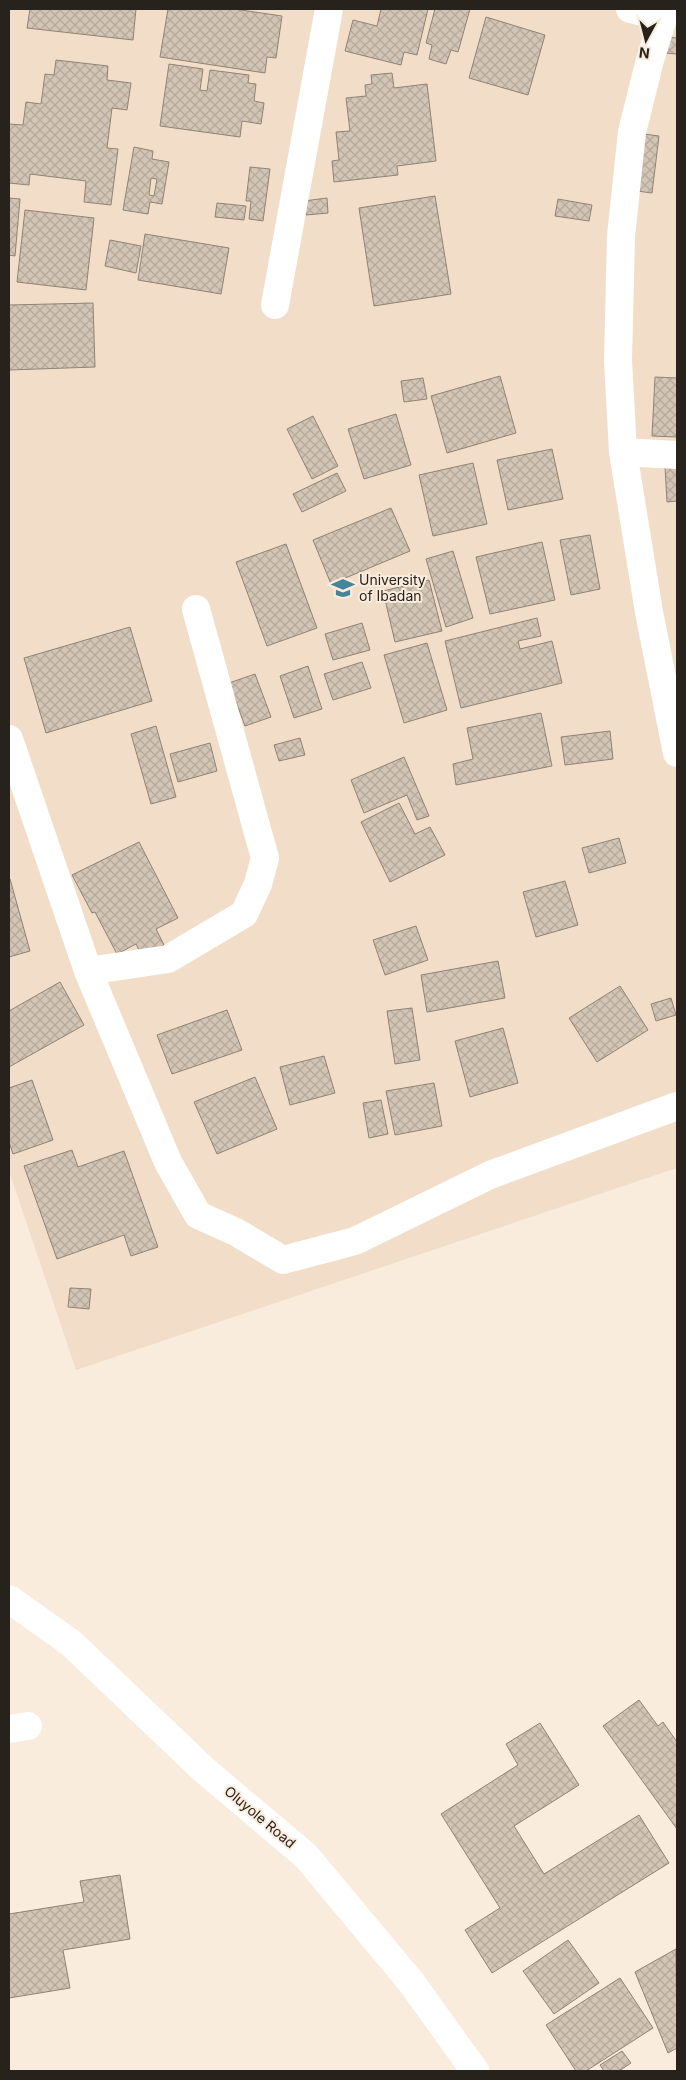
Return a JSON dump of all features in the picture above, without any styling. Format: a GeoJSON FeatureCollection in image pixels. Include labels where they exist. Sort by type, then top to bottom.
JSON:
{"type":"FeatureCollection","features":[{"type":"Feature","properties":{"kind":"street"},"geometry":{"type":"LineString","coordinates":[[275,305],[329,9]]}},
{"type":"Feature","properties":{"kind":"street"},"geometry":{"type":"LineString","coordinates":[[630,9],[665,13],[632,132],[621,236],[618,361],[623,452],[649,612],[677,753]]}},
{"type":"Feature","properties":{"kind":"street"},"geometry":{"type":"LineString","coordinates":[[623,452],[677,456]]}},
{"type":"Feature","properties":{"kind":"street"},"geometry":{"type":"LineString","coordinates":[[88,972],[168,959],[244,914],[258,884],[266,858],[196,609]]}},
{"type":"Feature","properties":{"kind":"street"},"geometry":{"type":"LineString","coordinates":[[9,739],[88,972],[168,1162],[198,1215],[236,1232],[283,1260],[355,1241],[490,1175],[677,1106]]}},
{"type":"Feature","properties":{"kind":"street","name":"Oluyole Road"},"geometry":{"type":"LineString","coordinates":[[9,1599],[71,1643],[203,1769],[306,1856],[411,1982],[475,2071]]}},
{"type":"Feature","properties":{"kind":"shaded area","name":"University of Ibadan"},"geometry":{"type":"Polygon","coordinates":[[[9,9],[677,9],[677,1168],[76,1370],[9,1171],[9,9]]]}},
{"type":"Feature","properties":{"kind":"building"},"geometry":{"type":"Polygon","coordinates":[[[30,9],[136,9],[133,40],[27,28],[30,9]]]}},
{"type":"Feature","properties":{"kind":"building"},"geometry":{"type":"Polygon","coordinates":[[[168,9],[234,9],[282,16],[276,58],[267,57],[265,73],[160,57],[168,9]]]}},
{"type":"Feature","properties":{"kind":"building"},"geometry":{"type":"Polygon","coordinates":[[[381,9],[428,9],[417,55],[404,52],[401,65],[345,51],[353,20],[377,26],[381,9]]]}},
{"type":"Feature","properties":{"kind":"building"},"geometry":{"type":"Polygon","coordinates":[[[435,9],[470,9],[458,52],[451,50],[446,64],[429,59],[432,45],[426,43],[435,9]]]}},
{"type":"Feature","properties":{"kind":"building"},"geometry":{"type":"Polygon","coordinates":[[[486,17],[545,35],[528,95],[469,78],[486,17]]]}},
{"type":"Feature","properties":{"kind":"building"},"geometry":{"type":"Polygon","coordinates":[[[665,37],[677,38],[677,54],[663,53],[665,37]]]}},
{"type":"Feature","properties":{"kind":"building"},"geometry":{"type":"Polygon","coordinates":[[[56,60],[108,66],[107,80],[131,83],[127,110],[112,108],[107,148],[118,149],[111,205],[84,202],[86,181],[30,174],[29,185],[9,183],[9,124],[23,125],[26,102],[41,104],[45,74],[54,75],[56,60]]]}},
{"type":"Feature","properties":{"kind":"building"},"geometry":{"type":"Polygon","coordinates":[[[169,64],[203,69],[200,90],[207,91],[210,70],[249,75],[248,83],[256,84],[254,101],[264,103],[261,124],[242,121],[240,137],[160,126],[169,64]]]}},
{"type":"Feature","properties":{"kind":"building"},"geometry":{"type":"Polygon","coordinates":[[[392,73],[394,88],[427,84],[436,161],[397,166],[398,175],[334,182],[332,161],[339,160],[336,132],[350,131],[346,98],[366,96],[365,85],[372,84],[371,75],[392,73]]]}},
{"type":"Feature","properties":{"kind":"building"},"geometry":{"type":"Polygon","coordinates":[[[636,133],[659,136],[652,193],[629,190],[636,133]]]}},
{"type":"Feature","properties":{"kind":"building"},"geometry":{"type":"Polygon","coordinates":[[[134,147],[153,151],[152,159],[169,162],[162,204],[150,202],[148,214],[123,210],[134,147]],[[151,178],[149,195],[154,196],[157,179],[151,178]]]}},
{"type":"Feature","properties":{"kind":"building"},"geometry":{"type":"Polygon","coordinates":[[[250,167],[270,169],[263,221],[249,219],[251,201],[246,201],[250,167]]]}},
{"type":"Feature","properties":{"kind":"building"},"geometry":{"type":"Polygon","coordinates":[[[435,196],[451,294],[374,306],[359,208],[435,196]]]}},
{"type":"Feature","properties":{"kind":"building"},"geometry":{"type":"Polygon","coordinates":[[[9,198],[20,199],[15,256],[9,255],[9,198]]]}},
{"type":"Feature","properties":{"kind":"building"},"geometry":{"type":"Polygon","coordinates":[[[327,198],[328,213],[306,215],[304,201],[327,198]]]}},
{"type":"Feature","properties":{"kind":"building"},"geometry":{"type":"Polygon","coordinates":[[[558,199],[592,205],[589,221],[555,216],[558,199]]]}},
{"type":"Feature","properties":{"kind":"building"},"geometry":{"type":"Polygon","coordinates":[[[217,203],[246,206],[244,220],[215,217],[217,203]]]}},
{"type":"Feature","properties":{"kind":"building"},"geometry":{"type":"Polygon","coordinates":[[[25,210],[94,218],[86,290],[17,282],[25,210]]]}},
{"type":"Feature","properties":{"kind":"building"},"geometry":{"type":"Polygon","coordinates":[[[145,234],[229,248],[221,294],[138,280],[145,234]]]}},
{"type":"Feature","properties":{"kind":"building"},"geometry":{"type":"Polygon","coordinates":[[[110,240],[141,246],[136,273],[105,266],[110,240]]]}},
{"type":"Feature","properties":{"kind":"building"},"geometry":{"type":"Polygon","coordinates":[[[93,303],[95,367],[9,370],[9,305],[93,303]]]}},
{"type":"Feature","properties":{"kind":"building"},"geometry":{"type":"Polygon","coordinates":[[[500,376],[516,433],[447,453],[431,396],[500,376]]]}},
{"type":"Feature","properties":{"kind":"building"},"geometry":{"type":"Polygon","coordinates":[[[655,377],[677,378],[677,437],[652,436],[655,377]]]}},
{"type":"Feature","properties":{"kind":"building"},"geometry":{"type":"Polygon","coordinates":[[[423,378],[427,399],[404,402],[401,381],[423,378]]]}},
{"type":"Feature","properties":{"kind":"building"},"geometry":{"type":"Polygon","coordinates":[[[396,414],[411,465],[364,479],[348,429],[396,414]]]}},
{"type":"Feature","properties":{"kind":"building"},"geometry":{"type":"Polygon","coordinates":[[[313,416],[338,466],[312,479],[287,429],[313,416]]]}},
{"type":"Feature","properties":{"kind":"building"},"geometry":{"type":"Polygon","coordinates":[[[552,449],[563,499],[508,510],[497,460],[552,449]]]}},
{"type":"Feature","properties":{"kind":"building"},"geometry":{"type":"Polygon","coordinates":[[[473,463],[487,524],[433,536],[419,475],[473,463]]]}},
{"type":"Feature","properties":{"kind":"building"},"geometry":{"type":"Polygon","coordinates":[[[677,466],[677,501],[667,502],[665,467],[677,466]]]}},
{"type":"Feature","properties":{"kind":"building"},"geometry":{"type":"Polygon","coordinates":[[[337,473],[346,491],[302,512],[293,494],[337,473]]]}},
{"type":"Feature","properties":{"kind":"building"},"geometry":{"type":"Polygon","coordinates":[[[391,508],[410,551],[331,584],[313,540],[391,508]]]}},
{"type":"Feature","properties":{"kind":"building"},"geometry":{"type":"Polygon","coordinates":[[[590,535],[600,589],[571,595],[560,540],[590,535]]]}},
{"type":"Feature","properties":{"kind":"building"},"geometry":{"type":"Polygon","coordinates":[[[542,542],[555,600],[490,614],[476,557],[542,542]]]}},
{"type":"Feature","properties":{"kind":"building"},"geometry":{"type":"Polygon","coordinates":[[[286,544],[317,628],[267,646],[236,562],[286,544]]]}},
{"type":"Feature","properties":{"kind":"building"},"geometry":{"type":"Polygon","coordinates":[[[453,551],[473,618],[446,627],[426,559],[453,551]]]}},
{"type":"Feature","properties":{"kind":"building"},"geometry":{"type":"Polygon","coordinates":[[[429,580],[442,631],[395,642],[383,591],[429,580]]]}},
{"type":"Feature","properties":{"kind":"building"},"geometry":{"type":"Polygon","coordinates":[[[537,618],[541,636],[518,641],[520,649],[552,641],[562,683],[461,708],[445,641],[537,618]]]}},
{"type":"Feature","properties":{"kind":"building"},"geometry":{"type":"Polygon","coordinates":[[[362,623],[370,650],[333,660],[325,634],[362,623]]]}},
{"type":"Feature","properties":{"kind":"building"},"geometry":{"type":"Polygon","coordinates":[[[130,627],[152,701],[46,733],[24,658],[130,627]]]}},
{"type":"Feature","properties":{"kind":"building"},"geometry":{"type":"Polygon","coordinates":[[[427,643],[447,710],[404,723],[384,655],[427,643]]]}},
{"type":"Feature","properties":{"kind":"building"},"geometry":{"type":"Polygon","coordinates":[[[362,662],[371,688],[333,700],[324,674],[362,662]]]}},
{"type":"Feature","properties":{"kind":"building"},"geometry":{"type":"Polygon","coordinates":[[[308,666],[322,709],[294,718],[280,676],[308,666]]]}},
{"type":"Feature","properties":{"kind":"building"},"geometry":{"type":"Polygon","coordinates":[[[255,674],[271,717],[245,726],[229,683],[255,674]]]}},
{"type":"Feature","properties":{"kind":"building"},"geometry":{"type":"Polygon","coordinates":[[[541,713],[552,766],[456,785],[453,764],[473,759],[467,728],[541,713]]]}},
{"type":"Feature","properties":{"kind":"building"},"geometry":{"type":"Polygon","coordinates":[[[156,726],[176,797],[151,804],[131,734],[156,726]]]}},
{"type":"Feature","properties":{"kind":"building"},"geometry":{"type":"Polygon","coordinates":[[[610,731],[613,759],[565,765],[561,737],[610,731]]]}},
{"type":"Feature","properties":{"kind":"building"},"geometry":{"type":"Polygon","coordinates":[[[300,738],[305,755],[279,761],[274,745],[300,738]]]}},
{"type":"Feature","properties":{"kind":"building"},"geometry":{"type":"Polygon","coordinates":[[[210,743],[217,771],[178,782],[170,754],[210,743]]]}},
{"type":"Feature","properties":{"kind":"building"},"geometry":{"type":"Polygon","coordinates":[[[404,757],[429,816],[417,820],[407,795],[364,813],[351,780],[404,757]]]}},
{"type":"Feature","properties":{"kind":"building"},"geometry":{"type":"Polygon","coordinates":[[[399,803],[415,834],[430,827],[445,855],[390,882],[361,822],[399,803]]]}},
{"type":"Feature","properties":{"kind":"building"},"geometry":{"type":"Polygon","coordinates":[[[619,838],[626,863],[589,873],[582,848],[619,838]]]}},
{"type":"Feature","properties":{"kind":"building"},"geometry":{"type":"Polygon","coordinates":[[[139,842],[178,918],[156,929],[164,945],[142,956],[136,944],[117,954],[95,912],[92,913],[72,875],[139,842]]]}},
{"type":"Feature","properties":{"kind":"building"},"geometry":{"type":"Polygon","coordinates":[[[9,880],[30,951],[9,957],[9,880]]]}},
{"type":"Feature","properties":{"kind":"building"},"geometry":{"type":"Polygon","coordinates":[[[565,881],[578,925],[536,937],[523,892],[565,881]]]}},
{"type":"Feature","properties":{"kind":"building"},"geometry":{"type":"Polygon","coordinates":[[[416,926],[428,960],[385,975],[373,940],[416,926]]]}},
{"type":"Feature","properties":{"kind":"building"},"geometry":{"type":"Polygon","coordinates":[[[498,961],[505,998],[427,1012],[421,975],[498,961]]]}},
{"type":"Feature","properties":{"kind":"building"},"geometry":{"type":"Polygon","coordinates":[[[60,982],[84,1025],[9,1067],[9,1011],[60,982]]]}},
{"type":"Feature","properties":{"kind":"building"},"geometry":{"type":"Polygon","coordinates":[[[620,986],[648,1030],[597,1062],[569,1018],[620,986]]]}},
{"type":"Feature","properties":{"kind":"building"},"geometry":{"type":"Polygon","coordinates":[[[671,998],[676,1015],[656,1021],[651,1004],[671,998]]]}},
{"type":"Feature","properties":{"kind":"building"},"geometry":{"type":"Polygon","coordinates":[[[412,1008],[420,1060],[395,1064],[387,1011],[412,1008]]]}},
{"type":"Feature","properties":{"kind":"building"},"geometry":{"type":"Polygon","coordinates":[[[227,1010],[242,1050],[172,1074],[157,1035],[227,1010]]]}},
{"type":"Feature","properties":{"kind":"building"},"geometry":{"type":"Polygon","coordinates":[[[503,1028],[518,1083],[470,1097],[455,1041],[503,1028]]]}},
{"type":"Feature","properties":{"kind":"building"},"geometry":{"type":"Polygon","coordinates":[[[324,1056],[335,1093],[290,1105],[280,1067],[324,1056]]]}},
{"type":"Feature","properties":{"kind":"building"},"geometry":{"type":"Polygon","coordinates":[[[255,1077],[277,1129],[217,1154],[194,1102],[255,1077]]]}},
{"type":"Feature","properties":{"kind":"building"},"geometry":{"type":"Polygon","coordinates":[[[32,1080],[53,1140],[13,1154],[9,1142],[9,1088],[32,1080]]]}},
{"type":"Feature","properties":{"kind":"building"},"geometry":{"type":"Polygon","coordinates":[[[434,1083],[442,1126],[395,1135],[386,1091],[434,1083]]]}},
{"type":"Feature","properties":{"kind":"building"},"geometry":{"type":"Polygon","coordinates":[[[381,1100],[388,1134],[369,1138],[363,1103],[381,1100]]]}},
{"type":"Feature","properties":{"kind":"building"},"geometry":{"type":"Polygon","coordinates":[[[72,1150],[78,1167],[124,1151],[158,1247],[131,1256],[124,1235],[57,1259],[24,1166],[72,1150]]]}},
{"type":"Feature","properties":{"kind":"building"},"geometry":{"type":"Polygon","coordinates":[[[70,1288],[91,1289],[89,1309],[68,1307],[70,1288]]]}},
{"type":"Feature","properties":{"kind":"building"},"geometry":{"type":"Polygon","coordinates":[[[639,1700],[658,1726],[663,1722],[677,1742],[677,1829],[603,1726],[639,1700]]]}},
{"type":"Feature","properties":{"kind":"building"},"geometry":{"type":"Polygon","coordinates":[[[540,1723],[579,1785],[514,1826],[544,1874],[639,1815],[669,1863],[492,1973],[465,1930],[500,1908],[441,1814],[518,1765],[506,1744],[540,1723]]]}},
{"type":"Feature","properties":{"kind":"building"},"geometry":{"type":"Polygon","coordinates":[[[120,1875],[130,1939],[63,1950],[70,1988],[9,1998],[9,1914],[84,1902],[80,1881],[120,1875]]]}},
{"type":"Feature","properties":{"kind":"building"},"geometry":{"type":"Polygon","coordinates":[[[568,1940],[599,1983],[554,2014],[523,1971],[568,1940]]]}},
{"type":"Feature","properties":{"kind":"building"},"geometry":{"type":"Polygon","coordinates":[[[676,1949],[677,2048],[668,2053],[635,1972],[676,1949]]]}},
{"type":"Feature","properties":{"kind":"building"},"geometry":{"type":"Polygon","coordinates":[[[620,1978],[653,2028],[586,2071],[576,2071],[546,2025],[620,1978]]]}},
{"type":"Feature","properties":{"kind":"building"},"geometry":{"type":"Polygon","coordinates":[[[622,2051],[631,2063],[619,2071],[604,2071],[600,2065],[622,2051]]]}},
{"type":"Feature","properties":{"kind":"place","name":"University of Ibadan"},"geometry":{"type":"Point","coordinates":[343,588]}}]}
